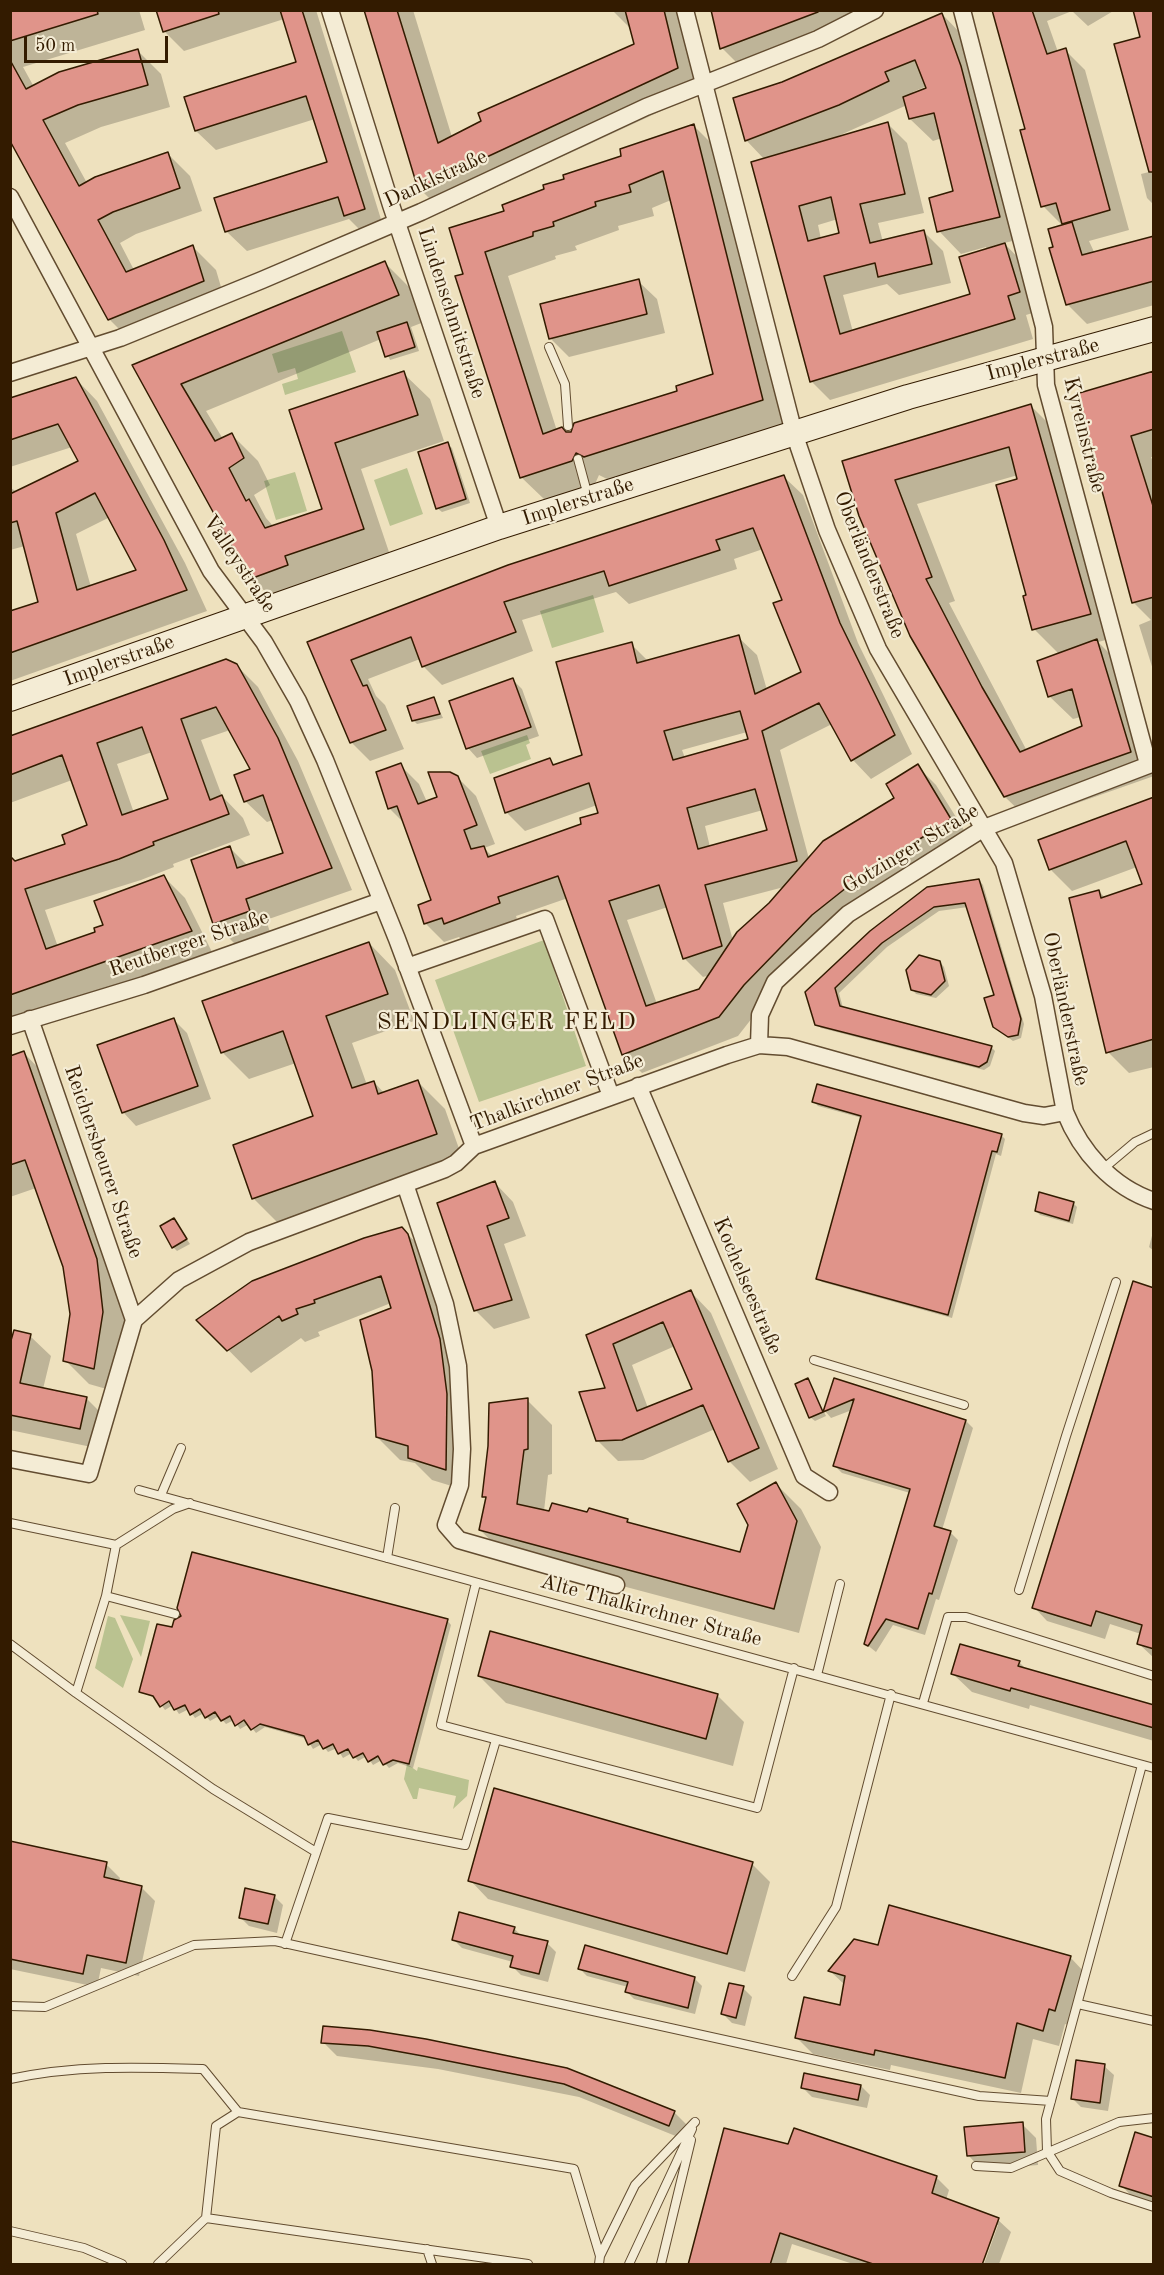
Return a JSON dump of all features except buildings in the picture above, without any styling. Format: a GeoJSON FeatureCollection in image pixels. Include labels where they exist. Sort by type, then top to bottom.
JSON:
{"type":"FeatureCollection","features":[{"type":"Feature","properties":{"kind":"main road","name":"Implerstraße"},"geometry":{"type":"LineString","coordinates":[[10,699],[499,527],[589,499],[792,424],[908,397],[1154,329]]}},
{"type":"Feature","properties":{"kind":"street","name":"Lindenschmitstraße"},"geometry":{"type":"LineString","coordinates":[[330,10],[397,223],[499,527]]}},
{"type":"Feature","properties":{"kind":"street","name":"Oberländerstraße"},"geometry":{"type":"LineString","coordinates":[[686,10],[792,424],[827,530],[878,649],[1004,863],[1019,908],[1046,1008],[1065,1112]]}},
{"type":"Feature","properties":{"kind":"street","name":"Danklstraße"},"geometry":{"type":"LineString","coordinates":[[10,373],[92,349],[397,223],[584,134],[704,82],[818,39],[875,10]]}},
{"type":"Feature","properties":{"kind":"street","name":"Kyreinstraße"},"geometry":{"type":"LineString","coordinates":[[962,10],[1044,327],[1046,385],[1151,764]]}},
{"type":"Feature","properties":{"kind":"street","name":"Valleystraße"},"geometry":{"type":"LineString","coordinates":[[10,197],[212,571],[276,661],[298,701],[329,771],[381,901],[474,1146]]}},
{"type":"Feature","properties":{"kind":"street","name":"Gotzinger Straße"},"geometry":{"type":"LineString","coordinates":[[759,1045],[760,1015],[775,982],[848,914],[984,828],[1151,764]]}},
{"type":"Feature","properties":{"kind":"street","name":"Reutberger Straße"},"geometry":{"type":"LineString","coordinates":[[10,1026],[144,986],[381,901]]}},
{"type":"Feature","properties":{"kind":"street"},"geometry":{"type":"LineString","coordinates":[[407,967],[545,919],[611,1096]]}},
{"type":"Feature","properties":{"kind":"street","name":"Reichersbeurer Straße"},"geometry":{"type":"LineString","coordinates":[[30,1019],[134,1320]]}},
{"type":"Feature","properties":{"kind":"street","name":"Thalkirchner Straße"},"geometry":{"type":"LineString","coordinates":[[134,1320],[179,1280],[249,1242],[456,1163],[474,1146],[759,1045],[788,1047],[1024,1113],[1044,1116],[1065,1112]]}},
{"type":"Feature","properties":{"kind":"street","name":"Kochelseestraße"},"geometry":{"type":"LineString","coordinates":[[638,1086],[804,1476],[829,1492]]}},
{"type":"Feature","properties":{"kind":"street"},"geometry":{"type":"LineString","coordinates":[[1065,1112],[1078,1140],[1103,1169],[1123,1186],[1154,1201]]}},
{"type":"Feature","properties":{"kind":"street"},"geometry":{"type":"LineString","coordinates":[[405,1184],[445,1304],[458,1366],[460,1485],[446,1525],[459,1540],[616,1585]]}},
{"type":"Feature","properties":{"kind":"street"},"geometry":{"type":"LineString","coordinates":[[10,1459],[89,1474],[134,1320]]}},
{"type":"Feature","properties":{"kind":"lane"},"geometry":{"type":"LineString","coordinates":[[549,347],[565,384],[568,426]]}},
{"type":"Feature","properties":{"kind":"lane"},"geometry":{"type":"LineString","coordinates":[[578,459],[589,499]]}},
{"type":"Feature","properties":{"kind":"lane"},"geometry":{"type":"LineString","coordinates":[[1103,1169],[1135,1142],[1154,1133]]}},
{"type":"Feature","properties":{"kind":"lane"},"geometry":{"type":"LineString","coordinates":[[1019,1590],[1116,1282]]}},
{"type":"Feature","properties":{"kind":"lane"},"geometry":{"type":"LineString","coordinates":[[814,1360],[964,1405]]}},
{"type":"Feature","properties":{"kind":"lane"},"geometry":{"type":"LineString","coordinates":[[161,1495],[181,1448]]}},
{"type":"Feature","properties":{"kind":"lane","name":"Alte Thalkirchner Straße"},"geometry":{"type":"LineString","coordinates":[[139,1490],[891,1694],[1154,1768]]}},
{"type":"Feature","properties":{"kind":"lane"},"geometry":{"type":"LineString","coordinates":[[10,1523],[116,1545],[173,1509],[192,1503]]}},
{"type":"Feature","properties":{"kind":"lane"},"geometry":{"type":"LineString","coordinates":[[387,1558],[395,1508]]}},
{"type":"Feature","properties":{"kind":"lane"},"geometry":{"type":"LineString","coordinates":[[76,1693],[106,1596],[116,1545]]}},
{"type":"Feature","properties":{"kind":"lane"},"geometry":{"type":"LineString","coordinates":[[476,1583],[441,1725],[496,1740],[758,1808],[794,1668]]}},
{"type":"Feature","properties":{"kind":"lane"},"geometry":{"type":"LineString","coordinates":[[817,1674],[840,1584]]}},
{"type":"Feature","properties":{"kind":"lane"},"geometry":{"type":"LineString","coordinates":[[106,1596],[175,1614]]}},
{"type":"Feature","properties":{"kind":"lane"},"geometry":{"type":"LineString","coordinates":[[923,1703],[948,1617],[966,1617],[1154,1677]]}},
{"type":"Feature","properties":{"kind":"lane"},"geometry":{"type":"LineString","coordinates":[[10,1644],[213,1789],[316,1852]]}},
{"type":"Feature","properties":{"kind":"lane"},"geometry":{"type":"LineString","coordinates":[[792,1976],[836,1907],[891,1694]]}},
{"type":"Feature","properties":{"kind":"lane"},"geometry":{"type":"LineString","coordinates":[[285,1944],[328,1818],[465,1845],[496,1740]]}},
{"type":"Feature","properties":{"kind":"lane"},"geometry":{"type":"LineString","coordinates":[[1142,1765],[1046,2119],[1047,2151],[1060,2171],[1111,2193],[1154,2207]]}},
{"type":"Feature","properties":{"kind":"lane"},"geometry":{"type":"LineString","coordinates":[[10,2006],[45,2007],[194,1945],[275,1941],[979,2096],[1051,2101]]}},
{"type":"Feature","properties":{"kind":"lane"},"geometry":{"type":"LineString","coordinates":[[1078,2004],[1154,2021]]}},
{"type":"Feature","properties":{"kind":"lane"},"geometry":{"type":"LineString","coordinates":[[10,2079],[48,2071],[100,2066],[203,2069],[238,2112],[574,2169],[600,2260]]}},
{"type":"Feature","properties":{"kind":"lane"},"geometry":{"type":"LineString","coordinates":[[158,2265],[206,2218],[216,2126],[238,2112]]}},
{"type":"Feature","properties":{"kind":"lane"},"geometry":{"type":"LineString","coordinates":[[976,2166],[1011,2168],[1119,2122],[1154,2118]]}},
{"type":"Feature","properties":{"kind":"lane"},"geometry":{"type":"LineString","coordinates":[[600,2260],[635,2185],[695,2122]]}},
{"type":"Feature","properties":{"kind":"lane"},"geometry":{"type":"LineString","coordinates":[[629,2265],[695,2122]]}},
{"type":"Feature","properties":{"kind":"lane"},"geometry":{"type":"LineString","coordinates":[[661,2265],[695,2122]]}},
{"type":"Feature","properties":{"kind":"lane"},"geometry":{"type":"LineString","coordinates":[[206,2218],[528,2265]]}},
{"type":"Feature","properties":{"kind":"lane"},"geometry":{"type":"LineString","coordinates":[[10,2231],[84,2248],[122,2265]]}},
{"type":"Feature","properties":{"kind":"lane"},"geometry":{"type":"LineString","coordinates":[[427,2249],[432,2265]]}},
{"type":"Feature","properties":{"kind":"green space"},"geometry":{"type":"Polygon","coordinates":[[[342,331],[356,372],[285,395],[282,384],[298,379],[295,368],[278,373],[272,354],[342,331]]]}},
{"type":"Feature","properties":{"kind":"green space"},"geometry":{"type":"Polygon","coordinates":[[[407,468],[423,514],[390,526],[374,480],[407,468]]]}},
{"type":"Feature","properties":{"kind":"green space"},"geometry":{"type":"Polygon","coordinates":[[[295,472],[307,511],[276,520],[264,481],[295,472]]]}},
{"type":"Feature","properties":{"kind":"green space"},"geometry":{"type":"Polygon","coordinates":[[[593,595],[604,632],[552,648],[540,611],[593,595]]]}},
{"type":"Feature","properties":{"kind":"green space"},"geometry":{"type":"Polygon","coordinates":[[[527,735],[530,743],[526,745],[531,759],[490,774],[481,751],[527,735]]]}},
{"type":"Feature","properties":{"kind":"green space"},"geometry":{"type":"Polygon","coordinates":[[[544,940],[586,1066],[479,1102],[435,980],[544,940]]]}},
{"type":"Feature","properties":{"kind":"green space"},"geometry":{"type":"Polygon","coordinates":[[[120,1615],[150,1621],[141,1657],[120,1615]]]}},
{"type":"Feature","properties":{"kind":"green space"},"geometry":{"type":"Polygon","coordinates":[[[108,1616],[115,1618],[133,1659],[123,1688],[95,1668],[108,1616]]]}},
{"type":"Feature","properties":{"kind":"green space"},"geometry":{"type":"Polygon","coordinates":[[[407,1764],[417,1771],[418,1767],[469,1780],[467,1796],[453,1809],[456,1796],[419,1788],[417,1799],[413,1799],[404,1779],[407,1764]]]}},
{"type":"Feature","properties":{"kind":"district","name":"SENDLINGER FELD"},"geometry":{"type":"Point","coordinates":[507,1023]}}]}
